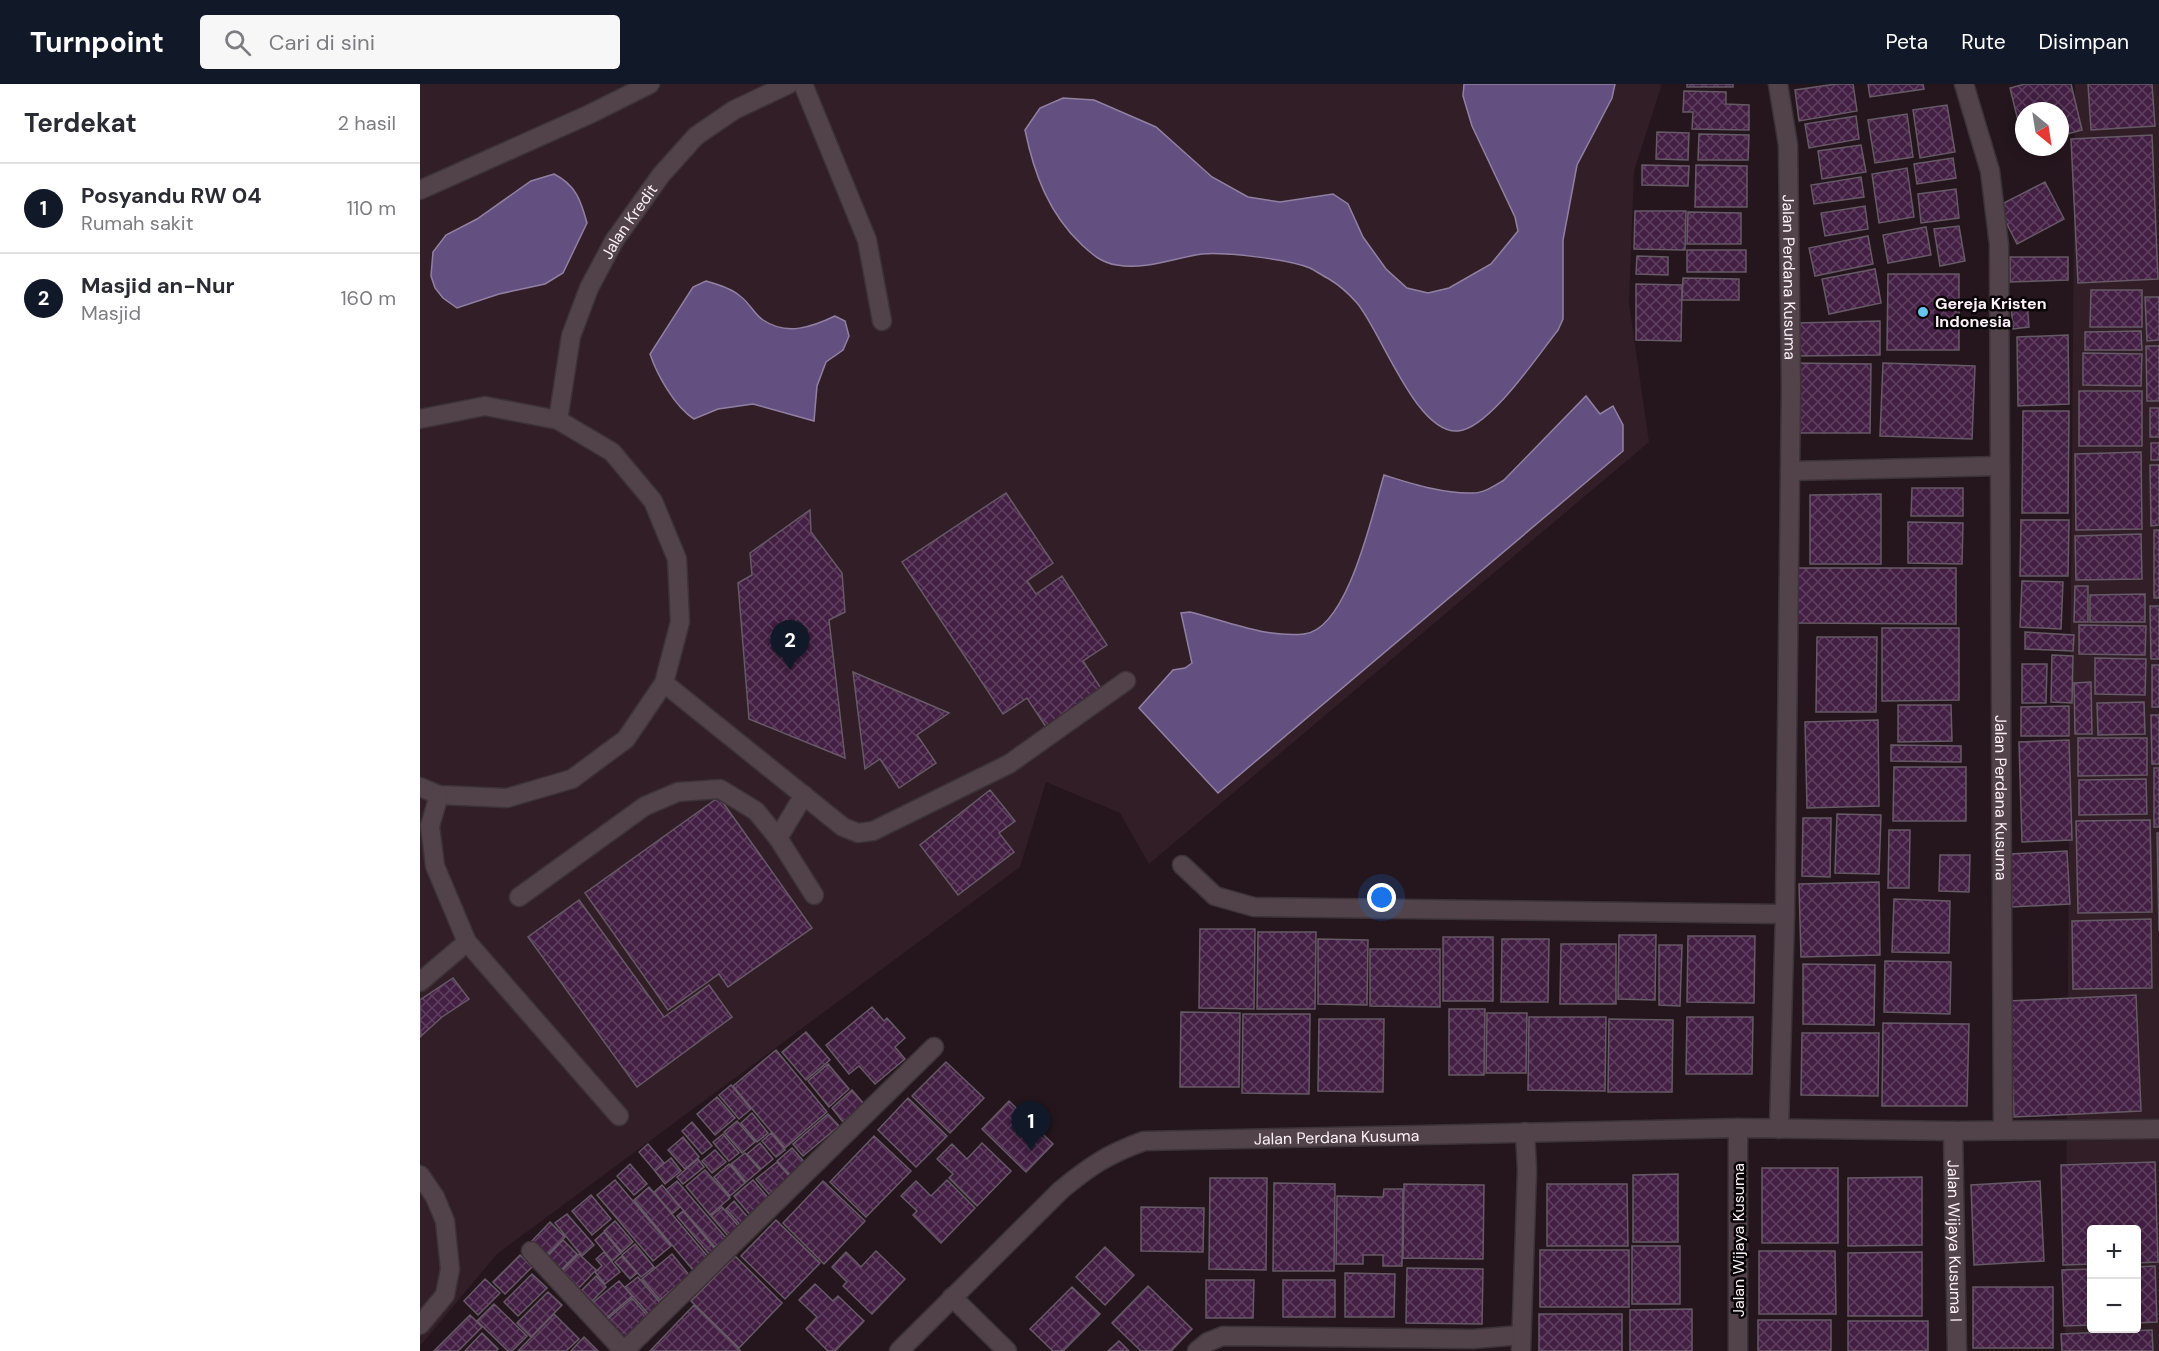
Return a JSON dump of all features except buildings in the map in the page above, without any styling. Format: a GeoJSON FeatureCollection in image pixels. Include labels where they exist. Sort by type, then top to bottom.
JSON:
{"type":"FeatureCollection","features":[{"type":"Feature","properties":{"kind":"street"},"geometry":{"type":"LineString","coordinates":[[420,190],[590,114],[650,84]]}},
{"type":"Feature","properties":{"kind":"street","name":"Jalan Kredit"},"geometry":{"type":"LineString","coordinates":[[558,420],[571,336],[589,288],[614,241],[661,175],[696,136],[734,110],[789,84]]}},
{"type":"Feature","properties":{"kind":"street"},"geometry":{"type":"LineString","coordinates":[[803,84],[867,240],[882,321]]}},
{"type":"Feature","properties":{"kind":"street","name":"Jalan Perdana Kusuma"},"geometry":{"type":"LineString","coordinates":[[1778,84],[1788,145],[1790,471],[1785,914],[1779,1129]]}},
{"type":"Feature","properties":{"kind":"street","name":"Jalan Perdana Kusuma"},"geometry":{"type":"LineString","coordinates":[[1964,84],[1990,171],[1999,245],[2003,1130]]}},
{"type":"Feature","properties":{"kind":"street"},"geometry":{"type":"LineString","coordinates":[[420,419],[485,406],[558,420],[612,452],[653,501],[677,559],[680,622],[664,683],[626,739],[572,779],[507,798],[440,795],[420,787]]}},
{"type":"Feature","properties":{"kind":"street"},"geometry":{"type":"LineString","coordinates":[[1790,471],[2000,466]]}},
{"type":"Feature","properties":{"kind":"street"},"geometry":{"type":"LineString","coordinates":[[664,683],[843,827],[858,833],[873,831],[1009,764],[1126,681]]}},
{"type":"Feature","properties":{"kind":"street"},"geometry":{"type":"LineString","coordinates":[[519,897],[645,807],[678,792],[720,789],[756,811],[778,838],[814,895]]}},
{"type":"Feature","properties":{"kind":"street"},"geometry":{"type":"LineString","coordinates":[[440,795],[430,826],[435,866],[467,942],[619,1116]]}},
{"type":"Feature","properties":{"kind":"street"},"geometry":{"type":"LineString","coordinates":[[778,838],[804,795]]}},
{"type":"Feature","properties":{"kind":"street"},"geometry":{"type":"LineString","coordinates":[[1182,865],[1215,896],[1254,907],[1785,914]]}},
{"type":"Feature","properties":{"kind":"street"},"geometry":{"type":"LineString","coordinates":[[420,982],[467,942]]}},
{"type":"Feature","properties":{"kind":"street"},"geometry":{"type":"LineString","coordinates":[[531,1251],[624,1351],[934,1047]]}},
{"type":"Feature","properties":{"kind":"street","name":"Jalan Perdana Kusuma"},"geometry":{"type":"LineString","coordinates":[[899,1351],[1061,1190],[1114,1151],[1144,1141],[1738,1128],[1953,1131],[2159,1129]]}},
{"type":"Feature","properties":{"kind":"street","name":"Jalan Wijaya Kusuma"},"geometry":{"type":"LineString","coordinates":[[1738,1128],[1738,1351]]}},
{"type":"Feature","properties":{"kind":"street","name":"Jalan Wijaya Kusuma I"},"geometry":{"type":"LineString","coordinates":[[1953,1131],[1957,1351]]}},
{"type":"Feature","properties":{"kind":"street"},"geometry":{"type":"LineString","coordinates":[[1197,1351],[1208,1341],[1223,1336],[1473,1339],[1521,1343],[1527,1170],[1525,1132]]}},
{"type":"Feature","properties":{"kind":"street"},"geometry":{"type":"LineString","coordinates":[[420,1175],[435,1197],[445,1221],[450,1269],[445,1295],[420,1325]]}},
{"type":"Feature","properties":{"kind":"street"},"geometry":{"type":"LineString","coordinates":[[952,1297],[1007,1351]]}},
{"type":"Feature","properties":{"kind":"shaded area"},"geometry":{"type":"Polygon","coordinates":[[[420,84],[1662,84],[1634,171],[1629,303],[1649,442],[1149,864],[1120,813],[1046,782],[1020,867],[497,1254],[420,1346],[420,84]]]}},
{"type":"Feature","properties":{"kind":"shaded area"},"geometry":{"type":"Polygon","coordinates":[[[1464,84],[1615,84],[1612,98],[1577,165],[1563,240],[1563,319],[1539,356],[1498,404],[1484,418],[1458,431],[1443,428],[1428,416],[1401,379],[1357,303],[1337,284],[1310,268],[1272,259],[1212,254],[1149,265],[1128,266],[1107,262],[1094,255],[1070,233],[1052,207],[1038,178],[1025,130],[1040,108],[1063,98],[1094,100],[1156,127],[1212,177],[1248,197],[1280,202],[1333,194],[1348,204],[1363,237],[1386,269],[1407,288],[1428,293],[1449,288],[1491,264],[1518,231],[1515,217],[1472,126],[1463,96],[1464,84]]]}},
{"type":"Feature","properties":{"kind":"shaded area"},"geometry":{"type":"Polygon","coordinates":[[[2075,84],[2159,84],[2159,1351],[2065,1351],[2075,84]]]}},
{"type":"Feature","properties":{"kind":"shaded area"},"geometry":{"type":"Polygon","coordinates":[[[554,174],[573,189],[587,223],[563,273],[545,284],[499,294],[457,308],[443,298],[435,288],[431,276],[433,252],[446,235],[477,219],[531,181],[554,174]]]}},
{"type":"Feature","properties":{"kind":"shaded area"},"geometry":{"type":"Polygon","coordinates":[[[706,281],[732,291],[763,320],[781,328],[799,328],[817,324],[835,316],[845,321],[849,336],[843,350],[826,362],[817,386],[814,421],[753,404],[718,409],[694,419],[680,407],[662,381],[650,354],[693,287],[706,281]]]}},
{"type":"Feature","properties":{"kind":"shaded area"},"geometry":{"type":"Polygon","coordinates":[[[1586,396],[1600,414],[1613,406],[1623,425],[1623,451],[1218,793],[1139,708],[1173,670],[1185,668],[1192,663],[1181,613],[1190,612],[1275,634],[1304,634],[1320,627],[1334,613],[1346,591],[1365,540],[1384,475],[1451,492],[1477,493],[1493,487],[1504,480],[1586,396]]]}},
{"type":"Feature","properties":{"kind":"place","name":"Gereja Kristen Indonesia"},"geometry":{"type":"Point","coordinates":[1923,312]}},
{"type":"Feature","properties":{"kind":"place","name":"Masjid an-Nur"},"geometry":{"type":"Point","coordinates":[790,670]}},
{"type":"Feature","properties":{"kind":"place","name":"Posyandu RW 04"},"geometry":{"type":"Point","coordinates":[1031,1151]}}]}
